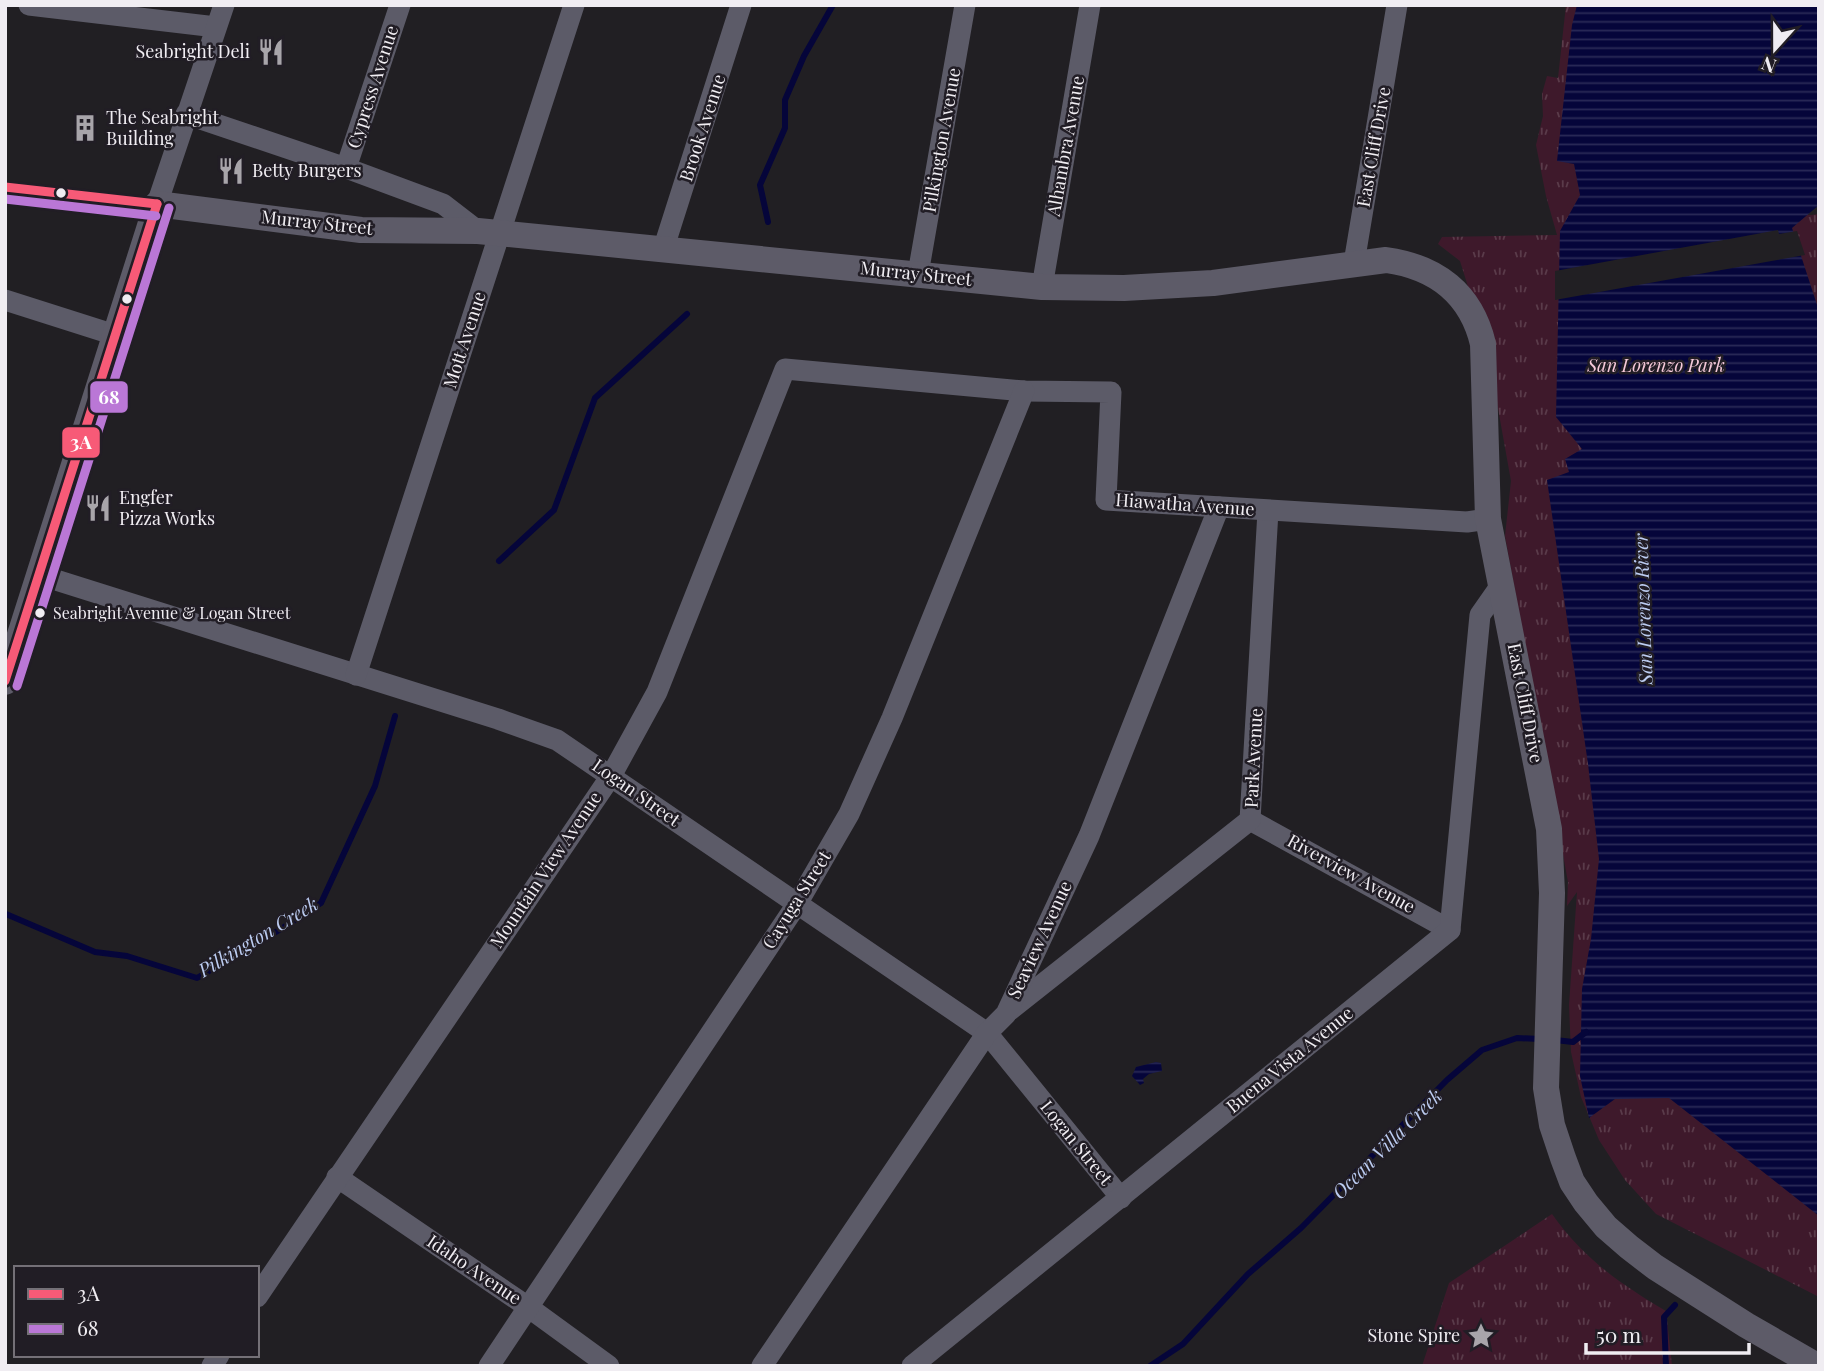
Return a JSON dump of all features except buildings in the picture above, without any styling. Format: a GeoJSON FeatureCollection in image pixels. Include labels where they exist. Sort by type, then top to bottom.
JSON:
{"type":"FeatureCollection","features":[{"type":"Feature","properties":{"kind":"main road","name":"Murray Street"},"geometry":{"type":"LineString","coordinates":[[158,204],[361,230],[489,232],[1042,286],[1124,288],[1213,283],[1354,263]]}},
{"type":"Feature","properties":{"kind":"main road"},"geometry":{"type":"LineString","coordinates":[[5,682],[158,204]]}},
{"type":"Feature","properties":{"kind":"main road","name":"East Cliff Drive"},"geometry":{"type":"LineString","coordinates":[[1354,263],[1385,260],[1408,263],[1438,278],[1460,296],[1478,325],[1483,344],[1488,519],[1549,829],[1552,894],[1546,1088],[1552,1125],[1572,1182],[1606,1227],[1655,1267],[1813,1365]]}},
{"type":"Feature","properties":{"kind":"street"},"geometry":{"type":"LineString","coordinates":[[29,5],[216,27]]}},
{"type":"Feature","properties":{"kind":"street"},"geometry":{"type":"LineString","coordinates":[[158,204],[224,5]]}},
{"type":"Feature","properties":{"kind":"street","name":"Cypress Avenue"},"geometry":{"type":"LineString","coordinates":[[346,168],[400,5]]}},
{"type":"Feature","properties":{"kind":"street","name":"Mott Avenue"},"geometry":{"type":"LineString","coordinates":[[356,675],[487,272],[489,232],[575,5]]}},
{"type":"Feature","properties":{"kind":"street","name":"Pilkington Avenue"},"geometry":{"type":"LineString","coordinates":[[918,274],[965,5]]}},
{"type":"Feature","properties":{"kind":"street","name":"Alhambra Avenue"},"geometry":{"type":"LineString","coordinates":[[1042,286],[1090,5]]}},
{"type":"Feature","properties":{"kind":"street","name":"East Cliff Drive"},"geometry":{"type":"LineString","coordinates":[[1354,263],[1397,5]]}},
{"type":"Feature","properties":{"kind":"street","name":"Brook Avenue"},"geometry":{"type":"LineString","coordinates":[[663,250],[737,6]]}},
{"type":"Feature","properties":{"kind":"street"},"geometry":{"type":"LineString","coordinates":[[186,114],[443,204],[489,232]]}},
{"type":"Feature","properties":{"kind":"street"},"geometry":{"type":"LineString","coordinates":[[5,300],[115,335]]}},
{"type":"Feature","properties":{"kind":"street","name":"Hiawatha Avenue"},"geometry":{"type":"LineString","coordinates":[[785,369],[1024,391],[1111,392],[1106,500],[1466,523],[1488,519]]}},
{"type":"Feature","properties":{"kind":"street","name":"Mountain View Avenue"},"geometry":{"type":"LineString","coordinates":[[259,1294],[611,776],[657,692],[785,369]]}},
{"type":"Feature","properties":{"kind":"street","name":"Cayuga Street"},"geometry":{"type":"LineString","coordinates":[[489,1366],[797,904],[849,814],[892,718],[1024,391]]}},
{"type":"Feature","properties":{"kind":"street","name":"Seaview Avenue"},"geometry":{"type":"LineString","coordinates":[[762,1366],[987,1032],[1006,1014],[1089,836],[1219,508]]}},
{"type":"Feature","properties":{"kind":"street","name":"Park Avenue"},"geometry":{"type":"LineString","coordinates":[[1006,1014],[1250,820],[1268,511]]}},
{"type":"Feature","properties":{"kind":"street","name":"Logan Street"},"geometry":{"type":"LineString","coordinates":[[40,575],[557,740],[987,1032],[1121,1198]]}},
{"type":"Feature","properties":{"kind":"street"},"geometry":{"type":"LineString","coordinates":[[1450,930],[1480,615],[1501,585]]}},
{"type":"Feature","properties":{"kind":"street"},"geometry":{"type":"LineString","coordinates":[[1477,650],[1490,622],[1509,617]]}},
{"type":"Feature","properties":{"kind":"street","name":"Riverview Avenue"},"geometry":{"type":"LineString","coordinates":[[1250,820],[1450,930]]}},
{"type":"Feature","properties":{"kind":"street","name":"Buena Vista Avenue"},"geometry":{"type":"LineString","coordinates":[[912,1366],[985,1304],[1121,1198],[1450,930]]}},
{"type":"Feature","properties":{"kind":"street","name":"Idaho Avenue"},"geometry":{"type":"LineString","coordinates":[[337,1177],[610,1366]]}},
{"type":"Feature","properties":{"kind":"green space","name":"San Lorenzo Park"},"geometry":{"type":"Polygon","coordinates":[[[1566,5],[1683,5],[1691,201],[1819,214],[1819,1297],[1656,1214],[1625,1180],[1599,1140],[1581,1097],[1571,1052],[1569,1005],[1577,892],[1567,906],[1568,882],[1505,536],[1511,481],[1487,347],[1460,261],[1438,244],[1442,237],[1557,235],[1536,145],[1543,116],[1542,94],[1547,76],[1558,78],[1566,5]]]}},
{"type":"Feature","properties":{"kind":"green space"},"geometry":{"type":"Polygon","coordinates":[[[1552,1214],[1603,1269],[1666,1311],[1672,1366],[1422,1366],[1449,1283],[1552,1214]]]}},
{"type":"Feature","properties":{"kind":"water","name":"San Lorenzo Park"},"geometry":{"type":"Polygon","coordinates":[[[1577,5],[1819,5],[1819,205],[1792,228],[1819,311],[1819,1216],[1669,1098],[1615,1099],[1589,1118],[1580,1076],[1582,989],[1591,939],[1599,859],[1547,480],[1569,472],[1565,459],[1582,449],[1556,417],[1560,231],[1580,195],[1574,164],[1557,161],[1572,25],[1577,5]]]}},
{"type":"Feature","properties":{"kind":"water"},"geometry":{"type":"Polygon","coordinates":[[[1161,1063],[1162,1071],[1149,1074],[1140,1085],[1132,1076],[1136,1067],[1161,1063]]]}},
{"type":"Feature","properties":{"kind":"pier"},"geometry":{"type":"Polygon","coordinates":[[[1778,230],[1779,234],[1797,231],[1805,255],[1555,300],[1555,271],[1778,230]]]}},
{"type":"Feature","properties":{"kind":"waterway","name":"Pilkington Creek"},"geometry":{"type":"LineString","coordinates":[[768,222],[760,185],[785,128],[785,100],[804,56],[833,5]]}},
{"type":"Feature","properties":{"kind":"waterway","name":"Pilkington Creek"},"geometry":{"type":"LineString","coordinates":[[499,561],[554,510],[595,398],[687,314]]}},
{"type":"Feature","properties":{"kind":"waterway","name":"Pilkington Creek"},"geometry":{"type":"LineString","coordinates":[[6,914],[95,952],[127,956],[197,978],[321,903],[375,786],[395,716]]}},
{"type":"Feature","properties":{"kind":"waterway","name":"Ocean Villa Creek"},"geometry":{"type":"LineString","coordinates":[[1555,1040],[1573,1042],[1586,1032]]}},
{"type":"Feature","properties":{"kind":"waterway","name":"Ocean Villa Creek"},"geometry":{"type":"LineString","coordinates":[[1150,1366],[1183,1344],[1248,1274],[1301,1228],[1447,1080],[1482,1050],[1517,1038],[1540,1039]]}},
{"type":"Feature","properties":{"kind":"waterway"},"geometry":{"type":"LineString","coordinates":[[1666,1366],[1664,1317],[1675,1305]]}},
{"type":"Feature","properties":{"kind":"transit line","name":"3A"},"geometry":{"type":"LineString","coordinates":[[5,187],[157,204]]}},
{"type":"Feature","properties":{"kind":"transit line","name":"68"},"geometry":{"type":"LineString","coordinates":[[5,199],[156,216]]}},
{"type":"Feature","properties":{"kind":"transit line","name":"3A"},"geometry":{"type":"LineString","coordinates":[[5,681],[157,204]]}},
{"type":"Feature","properties":{"kind":"transit line","name":"68"},"geometry":{"type":"LineString","coordinates":[[17,686],[169,208]]}},
{"type":"Feature","properties":{"kind":"place","name":"Seabright Deli"},"geometry":{"type":"Point","coordinates":[271,52]}},
{"type":"Feature","properties":{"kind":"place","name":"The Seabright Building"},"geometry":{"type":"Point","coordinates":[85,128]}},
{"type":"Feature","properties":{"kind":"place","name":"Betty Burgers"},"geometry":{"type":"Point","coordinates":[231,171]}},
{"type":"Feature","properties":{"kind":"place","name":"Engfer Pizza Works"},"geometry":{"type":"Point","coordinates":[98,508]}},
{"type":"Feature","properties":{"kind":"place","name":"Seabright Avenue & Logan Street"},"geometry":{"type":"Point","coordinates":[40,613]}},
{"type":"Feature","properties":{"kind":"place","name":"Stone Spire"},"geometry":{"type":"Point","coordinates":[1481,1336]}},
{"type":"Feature","properties":{"kind":"water label","name":"San Lorenzo River"},"geometry":{"type":"Point","coordinates":[1643,609]}}]}
